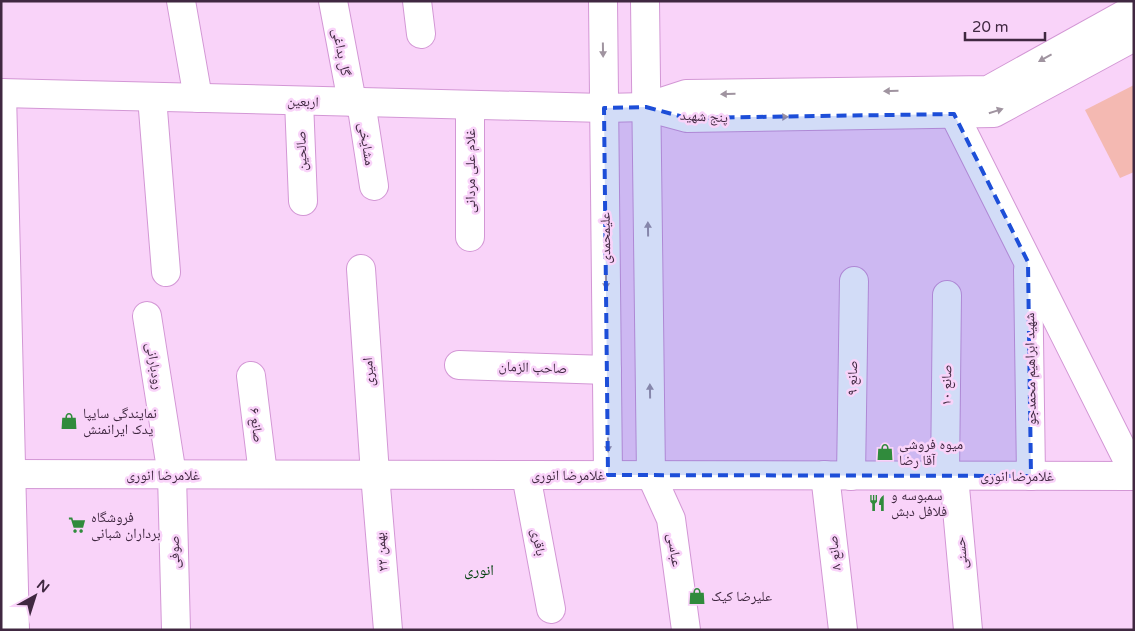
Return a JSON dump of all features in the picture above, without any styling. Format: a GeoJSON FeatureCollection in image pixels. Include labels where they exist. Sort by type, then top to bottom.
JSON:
{"type":"FeatureCollection","features":[{"type":"Feature","properties":{"kind":"street"},"geometry":{"type":"LineString","coordinates":[[181,1],[198,98]]}},
{"type":"Feature","properties":{"kind":"street","name":"گل بداغی"},"geometry":{"type":"LineString","coordinates":[[333,1],[356,102]]}},
{"type":"Feature","properties":{"kind":"street"},"geometry":{"type":"LineString","coordinates":[[417,1],[421,34]]}},
{"type":"Feature","properties":{"kind":"street","name":"علیمحمدی"},"geometry":{"type":"LineString","coordinates":[[602,1],[608,475]]}},
{"type":"Feature","properties":{"kind":"street"},"geometry":{"type":"LineString","coordinates":[[645,1],[651,475]]}},
{"type":"Feature","properties":{"kind":"street","name":"پنج شهید"},"geometry":{"type":"LineString","coordinates":[[604,108],[646,108],[688,118],[951,102],[994,114],[1128,33]]}},
{"type":"Feature","properties":{"kind":"street"},"geometry":{"type":"LineString","coordinates":[[2,93],[6,474],[15,630]]}},
{"type":"Feature","properties":{"kind":"street","name":"اربعین"},"geometry":{"type":"LineString","coordinates":[[2,93],[604,108]]}},
{"type":"Feature","properties":{"kind":"street"},"geometry":{"type":"LineString","coordinates":[[152,97],[166,272]]}},
{"type":"Feature","properties":{"kind":"street","name":"صالحین"},"geometry":{"type":"LineString","coordinates":[[299,101],[303,201]]}},
{"type":"Feature","properties":{"kind":"street","name":"مشایخی"},"geometry":{"type":"LineString","coordinates":[[356,102],[374,186]]}},
{"type":"Feature","properties":{"kind":"street"},"geometry":{"type":"LineString","coordinates":[[951,102],[1134,475]]}},
{"type":"Feature","properties":{"kind":"street","name":"غلام علی مردانی"},"geometry":{"type":"LineString","coordinates":[[470,105],[470,237]]}},
{"type":"Feature","properties":{"kind":"street","name":"شهید ابراهیم محمدجو"},"geometry":{"type":"LineString","coordinates":[[1028,262],[1031,476]]}},
{"type":"Feature","properties":{"kind":"street","name":"امیری"},"geometry":{"type":"LineString","coordinates":[[362,269],[375,474]]}},
{"type":"Feature","properties":{"kind":"street","name":"صانع ۹"},"geometry":{"type":"LineString","coordinates":[[838,475],[854,281]]}},
{"type":"Feature","properties":{"kind":"street","name":"صانع ۱۰"},"geometry":{"type":"LineString","coordinates":[[947,295],[950,476]]}},
{"type":"Feature","properties":{"kind":"street","name":"رودبارانی"},"geometry":{"type":"LineString","coordinates":[[147,316],[172,475]]}},
{"type":"Feature","properties":{"kind":"street","name":"صاحب الزمان"},"geometry":{"type":"LineString","coordinates":[[459,365],[607,370]]}},
{"type":"Feature","properties":{"kind":"street","name":"صانع ۶"},"geometry":{"type":"LineString","coordinates":[[251,376],[263,474]]}},
{"type":"Feature","properties":{"kind":"street","name":"غلامرضا انوری"},"geometry":{"type":"LineString","coordinates":[[6,474],[1134,475]]}},
{"type":"Feature","properties":{"kind":"street","name":"۲۲ بهمن"},"geometry":{"type":"LineString","coordinates":[[375,474],[388,630]]}},
{"type":"Feature","properties":{"kind":"street","name":"صوفی"},"geometry":{"type":"LineString","coordinates":[[172,475],[176,630]]}},
{"type":"Feature","properties":{"kind":"street","name":"باقری"},"geometry":{"type":"LineString","coordinates":[[526,475],[551,609]]}},
{"type":"Feature","properties":{"kind":"street","name":"عباسی"},"geometry":{"type":"LineString","coordinates":[[651,475],[671,519],[686,630]]}},
{"type":"Feature","properties":{"kind":"street","name":"صانع ۸"},"geometry":{"type":"LineString","coordinates":[[838,475],[843,630]]}},
{"type":"Feature","properties":{"kind":"street","name":"حسنی"},"geometry":{"type":"LineString","coordinates":[[950,476],[968,630]]}},
{"type":"Feature","properties":{"kind":"highlighted area"},"geometry":{"type":"Polygon","coordinates":[[[646,107],[687,118],[954,114],[1028,262],[1031,476],[608,475],[604,108],[646,107]]]}},
{"type":"Feature","properties":{"kind":"shaded area"},"geometry":{"type":"Polygon","coordinates":[[[1134,85],[1134,172],[1120,178],[1085,110],[1134,85]]]}},
{"type":"Feature","properties":{"kind":"place","name":"نمایندگی سایپا یدک ایرانمنش"},"geometry":{"type":"Point","coordinates":[69,421]}},
{"type":"Feature","properties":{"kind":"place","name":"میوه فروشی آقا رضا"},"geometry":{"type":"Point","coordinates":[885,452]}},
{"type":"Feature","properties":{"kind":"place","name":"سمبوسه و فلافل دبش"},"geometry":{"type":"Point","coordinates":[877,503]}},
{"type":"Feature","properties":{"kind":"place","name":"فروشگاه برداران شبانی"},"geometry":{"type":"Point","coordinates":[77,525]}},
{"type":"Feature","properties":{"kind":"place","name":"علیرضا کیک"},"geometry":{"type":"Point","coordinates":[697,596]}},
{"type":"Feature","properties":{"kind":"district","name":"انوری"},"geometry":{"type":"Point","coordinates":[479,570]}}]}
